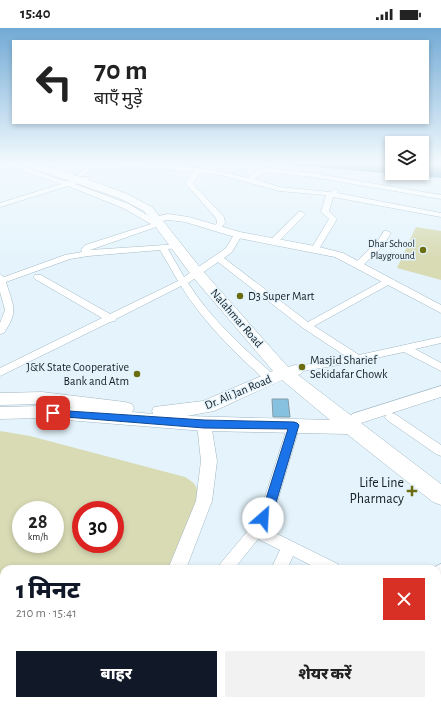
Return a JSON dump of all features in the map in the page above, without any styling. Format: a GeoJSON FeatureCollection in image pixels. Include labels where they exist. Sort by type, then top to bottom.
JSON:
{"type":"FeatureCollection","features":[{"type":"Feature","properties":{"kind":"main road","name":"Nalahmar Road"},"geometry":{"type":"LineString","coordinates":[[119,195],[148,209],[162,222],[284,373],[441,482]]}},
{"type":"Feature","properties":{"kind":"main road","name":"Nalahmar Road"},"geometry":{"type":"LineString","coordinates":[[162,222],[170,247],[201,270]]}},
{"type":"Feature","properties":{"kind":"main road","name":"Dr. Ali Jan Road"},"geometry":{"type":"LineString","coordinates":[[0,399],[42,398],[145,411],[172,412],[207,407],[284,373]]}},
{"type":"Feature","properties":{"kind":"main road"},"geometry":{"type":"LineString","coordinates":[[358,424],[441,391]]}},
{"type":"Feature","properties":{"kind":"main road"},"geometry":{"type":"LineString","coordinates":[[358,424],[391,417],[441,399]]}},
{"type":"Feature","properties":{"kind":"main road","name":"Dr. Ali Jan Road"},"geometry":{"type":"LineString","coordinates":[[0,414],[41,412],[76,416],[204,424],[358,424]]}},
{"type":"Feature","properties":{"kind":"main road","name":"Nalahmar Road"},"geometry":{"type":"LineString","coordinates":[[358,424],[441,496]]}},
{"type":"Feature","properties":{"kind":"street"},"geometry":{"type":"LineString","coordinates":[[0,205],[32,195]]}},
{"type":"Feature","properties":{"kind":"street"},"geometry":{"type":"LineString","coordinates":[[199,195],[220,217],[221,223],[216,228]]}},
{"type":"Feature","properties":{"kind":"street"},"geometry":{"type":"LineString","coordinates":[[315,249],[333,219],[325,212],[330,195],[397,205],[441,215]]}},
{"type":"Feature","properties":{"kind":"street"},"geometry":{"type":"LineString","coordinates":[[426,195],[441,197]]}},
{"type":"Feature","properties":{"kind":"street"},"geometry":{"type":"LineString","coordinates":[[274,241],[302,214]]}},
{"type":"Feature","properties":{"kind":"street"},"geometry":{"type":"LineString","coordinates":[[88,253],[85,250],[88,247],[162,222],[186,219],[238,235],[315,249],[339,256],[441,310]]}},
{"type":"Feature","properties":{"kind":"street"},"geometry":{"type":"LineString","coordinates":[[358,265],[380,244],[388,233]]}},
{"type":"Feature","properties":{"kind":"street"},"geometry":{"type":"LineString","coordinates":[[0,372],[111,319],[182,282],[229,250],[238,235]]}},
{"type":"Feature","properties":{"kind":"street"},"geometry":{"type":"LineString","coordinates":[[0,331],[7,322],[11,312],[10,304],[2,294],[0,279],[68,257],[88,253],[170,247],[182,282],[195,301],[228,339],[284,373],[407,349],[441,340]]}},
{"type":"Feature","properties":{"kind":"street"},"geometry":{"type":"LineString","coordinates":[[219,258],[306,326],[357,359]]}},
{"type":"Feature","properties":{"kind":"street"},"geometry":{"type":"LineString","coordinates":[[38,277],[111,319]]}},
{"type":"Feature","properties":{"kind":"street"},"geometry":{"type":"LineString","coordinates":[[306,326],[388,282]]}},
{"type":"Feature","properties":{"kind":"street"},"geometry":{"type":"LineString","coordinates":[[407,349],[441,368]]}},
{"type":"Feature","properties":{"kind":"street"},"geometry":{"type":"LineString","coordinates":[[391,417],[441,451]]}},
{"type":"Feature","properties":{"kind":"street"},"geometry":{"type":"LineString","coordinates":[[179,565],[204,501],[209,461],[204,424]]}},
{"type":"Feature","properties":{"kind":"street"},"geometry":{"type":"LineString","coordinates":[[228,565],[256,531],[269,506],[294,425]]}},
{"type":"Feature","properties":{"kind":"street"},"geometry":{"type":"LineString","coordinates":[[256,531],[325,565]]}},
{"type":"Feature","properties":{"kind":"street"},"geometry":{"type":"LineString","coordinates":[[281,565],[290,548]]}},
{"type":"Feature","properties":{"kind":"green space","name":"Dhar School Playground"},"geometry":{"type":"Polygon","coordinates":[[[416,227],[441,231],[441,280],[397,268],[416,227]]]}},
{"type":"Feature","properties":{"kind":"green space"},"geometry":{"type":"Polygon","coordinates":[[[0,431],[30,436],[185,477],[195,485],[198,498],[174,565],[0,565],[0,431]]]}},
{"type":"Feature","properties":{"kind":"building"},"geometry":{"type":"Polygon","coordinates":[[[272,399],[288,399],[290,417],[273,417],[272,399]]]}},
{"type":"Feature","properties":{"kind":"place","name":"Dhar School Playground"},"geometry":{"type":"Point","coordinates":[423,250]}},
{"type":"Feature","properties":{"kind":"place","name":"D3 Super Mart"},"geometry":{"type":"Point","coordinates":[240,296]}},
{"type":"Feature","properties":{"kind":"place","name":"Masjid Sharief Sekidafar Chowk"},"geometry":{"type":"Point","coordinates":[302,367]}},
{"type":"Feature","properties":{"kind":"place","name":"J&K State Cooperative Bank and Atm"},"geometry":{"type":"Point","coordinates":[137,374]}},
{"type":"Feature","properties":{"kind":"place","name":"Life Line Pharmacy"},"geometry":{"type":"Point","coordinates":[412,491]}},
{"type":"Feature","properties":{"kind":"route"},"geometry":{"type":"LineString","coordinates":[[53,413],[76,416],[204,424],[294,425],[280,474],[269,506],[263,518]]}}]}
